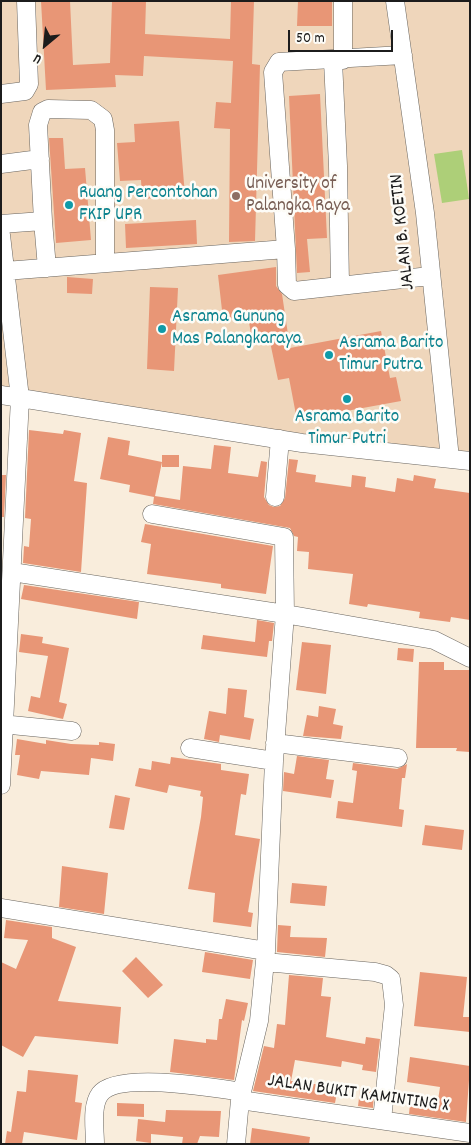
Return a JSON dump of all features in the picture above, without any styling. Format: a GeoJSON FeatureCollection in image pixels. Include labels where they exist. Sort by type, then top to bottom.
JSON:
{"type":"FeatureCollection","features":[{"type":"Feature","properties":{"kind":"street"},"geometry":{"type":"LineString","coordinates":[[1,94],[25,91],[29,84],[26,1]]}},
{"type":"Feature","properties":{"kind":"street"},"geometry":{"type":"LineString","coordinates":[[340,285],[338,60],[343,1]]}},
{"type":"Feature","properties":{"kind":"street","name":"JALAN B. KOETIN"},"geometry":{"type":"LineString","coordinates":[[395,1],[424,205],[450,459]]}},
{"type":"Feature","properties":{"kind":"street"},"geometry":{"type":"LineString","coordinates":[[403,55],[279,62],[273,72],[287,285],[294,291],[430,276]]}},
{"type":"Feature","properties":{"kind":"street"},"geometry":{"type":"LineString","coordinates":[[47,268],[38,125],[42,112],[48,109],[91,110],[103,119],[104,262]]}},
{"type":"Feature","properties":{"kind":"street"},"geometry":{"type":"LineString","coordinates":[[1,164],[40,158]]}},
{"type":"Feature","properties":{"kind":"street"},"geometry":{"type":"LineString","coordinates":[[1,224],[43,220]]}},
{"type":"Feature","properties":{"kind":"street"},"geometry":{"type":"LineString","coordinates":[[1,235],[20,398],[8,543],[12,572],[1,785]]}},
{"type":"Feature","properties":{"kind":"street"},"geometry":{"type":"LineString","coordinates":[[5,271],[286,249]]}},
{"type":"Feature","properties":{"kind":"street"},"geometry":{"type":"LineString","coordinates":[[1,395],[280,439],[470,461]]}},
{"type":"Feature","properties":{"kind":"street"},"geometry":{"type":"LineString","coordinates":[[275,497],[280,439]]}},
{"type":"Feature","properties":{"kind":"street"},"geometry":{"type":"LineString","coordinates":[[152,514],[284,537],[285,614],[274,761],[265,957],[259,1021],[241,1096],[236,1144]]}},
{"type":"Feature","properties":{"kind":"street"},"geometry":{"type":"LineString","coordinates":[[12,572],[285,614],[434,640],[470,658]]}},
{"type":"Feature","properties":{"kind":"street"},"geometry":{"type":"LineString","coordinates":[[3,725],[72,731]]}},
{"type":"Feature","properties":{"kind":"street"},"geometry":{"type":"LineString","coordinates":[[276,743],[398,758]]}},
{"type":"Feature","properties":{"kind":"street"},"geometry":{"type":"LineString","coordinates":[[190,748],[274,761]]}},
{"type":"Feature","properties":{"kind":"street"},"geometry":{"type":"LineString","coordinates":[[1,908],[265,957],[386,975],[391,979],[394,1005],[382,1120]]}},
{"type":"Feature","properties":{"kind":"street","name":"JALAN BUKIT KAMINTING X"},"geometry":{"type":"LineString","coordinates":[[95,1144],[96,1105],[99,1096],[106,1088],[117,1084],[167,1084],[470,1133]]}},
{"type":"Feature","properties":{"kind":"shaded area","name":"University of Palangka Raya"},"geometry":{"type":"Polygon","coordinates":[[[1,1],[470,1],[470,456],[304,436],[1,391],[1,1]]]}},
{"type":"Feature","properties":{"kind":"green space"},"geometry":{"type":"Polygon","coordinates":[[[462,150],[469,199],[442,203],[434,154],[462,150]]]}},
{"type":"Feature","properties":{"kind":"building"},"geometry":{"type":"Polygon","coordinates":[[[41,1],[70,1],[73,65],[110,63],[112,1],[146,1],[145,34],[230,39],[231,1],[254,1],[252,64],[260,65],[255,241],[229,242],[230,129],[214,128],[216,102],[231,103],[233,61],[144,56],[143,76],[115,75],[116,87],[46,90],[41,1]]]}},
{"type":"Feature","properties":{"kind":"building"},"geometry":{"type":"Polygon","coordinates":[[[298,1],[332,1],[332,26],[297,26],[298,1]]]}},
{"type":"Feature","properties":{"kind":"building"},"geometry":{"type":"Polygon","coordinates":[[[320,94],[327,238],[307,239],[310,272],[297,273],[289,96],[320,94]]]}},
{"type":"Feature","properties":{"kind":"building"},"geometry":{"type":"Polygon","coordinates":[[[179,121],[185,196],[142,199],[141,180],[120,181],[117,143],[135,142],[134,124],[179,121]]]}},
{"type":"Feature","properties":{"kind":"building","name":"Ruang Percontohan FKIP UPR"},"geometry":{"type":"Polygon","coordinates":[[[49,138],[63,138],[65,169],[85,168],[91,240],[56,243],[49,138]]]}},
{"type":"Feature","properties":{"kind":"building"},"geometry":{"type":"Polygon","coordinates":[[[196,220],[197,244],[126,248],[125,224],[196,220]]]}},
{"type":"Feature","properties":{"kind":"building"},"geometry":{"type":"Polygon","coordinates":[[[276,267],[276,286],[282,294],[290,348],[381,331],[390,378],[396,377],[401,401],[297,420],[289,378],[278,380],[269,337],[252,339],[248,317],[223,319],[218,275],[276,267]]]}},
{"type":"Feature","properties":{"kind":"building"},"geometry":{"type":"Polygon","coordinates":[[[67,277],[93,279],[92,294],[67,293],[67,277]]]}},
{"type":"Feature","properties":{"kind":"building","name":"Asrama Gunung Mas Palangkaraya"},"geometry":{"type":"Polygon","coordinates":[[[150,287],[178,288],[174,371],[147,369],[150,287]]]}},
{"type":"Feature","properties":{"kind":"building"},"geometry":{"type":"Polygon","coordinates":[[[29,430],[63,434],[64,430],[81,433],[74,481],[87,483],[81,572],[23,563],[24,546],[29,547],[31,519],[25,518],[29,430]]]}},
{"type":"Feature","properties":{"kind":"building"},"geometry":{"type":"Polygon","coordinates":[[[108,437],[130,441],[128,455],[162,462],[155,496],[180,500],[183,466],[211,469],[214,445],[231,447],[228,473],[258,477],[261,461],[267,462],[264,497],[269,505],[274,507],[280,506],[285,498],[289,459],[298,460],[296,472],[316,475],[315,482],[351,487],[352,475],[366,477],[365,487],[395,492],[397,478],[413,481],[414,475],[436,479],[434,488],[470,493],[470,620],[451,617],[450,622],[419,618],[420,612],[368,604],[367,607],[349,604],[353,574],[308,569],[309,552],[297,551],[298,537],[294,536],[290,528],[153,504],[154,497],[129,492],[130,485],[100,479],[108,437]]]}},
{"type":"Feature","properties":{"kind":"building"},"geometry":{"type":"Polygon","coordinates":[[[162,455],[179,455],[179,467],[162,467],[162,455]]]}},
{"type":"Feature","properties":{"kind":"building"},"geometry":{"type":"Polygon","coordinates":[[[1,475],[6,475],[4,517],[1,517],[1,475]]]}},
{"type":"Feature","properties":{"kind":"building"},"geometry":{"type":"Polygon","coordinates":[[[145,524],[273,546],[266,594],[221,588],[221,584],[147,574],[151,544],[141,542],[145,524]]]}},
{"type":"Feature","properties":{"kind":"building"},"geometry":{"type":"Polygon","coordinates":[[[24,585],[139,602],[137,619],[21,599],[24,585]]]}},
{"type":"Feature","properties":{"kind":"building"},"geometry":{"type":"Polygon","coordinates":[[[257,620],[274,623],[272,641],[269,641],[267,657],[201,649],[203,635],[255,642],[257,620]]]}},
{"type":"Feature","properties":{"kind":"building"},"geometry":{"type":"Polygon","coordinates":[[[21,634],[43,637],[42,643],[69,648],[59,702],[67,704],[63,719],[28,711],[31,696],[40,698],[48,656],[19,652],[21,634]]]}},
{"type":"Feature","properties":{"kind":"building"},"geometry":{"type":"Polygon","coordinates":[[[302,642],[331,645],[326,694],[296,690],[302,642]]]}},
{"type":"Feature","properties":{"kind":"building"},"geometry":{"type":"Polygon","coordinates":[[[398,648],[414,649],[413,662],[397,660],[398,648]]]}},
{"type":"Feature","properties":{"kind":"building"},"geometry":{"type":"Polygon","coordinates":[[[419,662],[444,662],[444,670],[470,670],[470,752],[456,751],[457,748],[416,748],[419,662]]]}},
{"type":"Feature","properties":{"kind":"building"},"geometry":{"type":"Polygon","coordinates":[[[228,688],[247,690],[244,717],[254,719],[250,740],[220,735],[219,742],[204,739],[209,711],[226,714],[228,688]]]}},
{"type":"Feature","properties":{"kind":"building"},"geometry":{"type":"Polygon","coordinates":[[[319,706],[336,709],[333,724],[343,726],[341,739],[303,736],[307,715],[318,717],[319,706]]]}},
{"type":"Feature","properties":{"kind":"building"},"geometry":{"type":"Polygon","coordinates":[[[17,739],[46,744],[46,740],[71,744],[99,745],[99,742],[115,744],[113,761],[91,758],[89,775],[41,771],[39,779],[17,775],[20,755],[15,755],[17,739]]]}},
{"type":"Feature","properties":{"kind":"building"},"geometry":{"type":"Polygon","coordinates":[[[297,756],[329,760],[326,779],[334,780],[331,798],[283,791],[284,772],[294,774],[297,756]]]}},
{"type":"Feature","properties":{"kind":"building"},"geometry":{"type":"Polygon","coordinates":[[[171,757],[221,764],[221,770],[249,774],[246,795],[241,794],[235,835],[260,839],[248,912],[253,913],[251,927],[213,922],[215,893],[188,889],[201,817],[203,797],[200,796],[201,791],[169,785],[167,793],[135,786],[139,768],[151,770],[152,761],[170,764],[171,757]]]}},
{"type":"Feature","properties":{"kind":"building"},"geometry":{"type":"Polygon","coordinates":[[[353,763],[397,769],[407,764],[405,778],[402,778],[399,809],[404,810],[402,827],[336,818],[338,801],[353,803],[357,771],[352,770],[353,763]]]}},
{"type":"Feature","properties":{"kind":"building"},"geometry":{"type":"Polygon","coordinates":[[[115,795],[130,798],[124,830],[109,828],[115,795]]]}},
{"type":"Feature","properties":{"kind":"building"},"geometry":{"type":"Polygon","coordinates":[[[425,825],[464,830],[462,850],[422,845],[425,825]]]}},
{"type":"Feature","properties":{"kind":"building"},"geometry":{"type":"Polygon","coordinates":[[[62,866],[108,873],[104,914],[59,907],[62,866]]]}},
{"type":"Feature","properties":{"kind":"building"},"geometry":{"type":"Polygon","coordinates":[[[292,883],[327,886],[325,906],[290,903],[292,883]]]}},
{"type":"Feature","properties":{"kind":"building"},"geometry":{"type":"Polygon","coordinates":[[[6,920],[52,927],[52,938],[76,947],[58,1001],[121,1007],[118,1044],[35,1036],[23,1057],[1,1045],[1,962],[16,969],[28,940],[4,938],[6,920]]]}},
{"type":"Feature","properties":{"kind":"building"},"geometry":{"type":"Polygon","coordinates":[[[278,925],[291,926],[290,937],[327,938],[325,957],[277,952],[278,925]]]}},
{"type":"Feature","properties":{"kind":"building"},"geometry":{"type":"Polygon","coordinates":[[[205,952],[253,960],[250,979],[202,972],[205,952]]]}},
{"type":"Feature","properties":{"kind":"building"},"geometry":{"type":"Polygon","coordinates":[[[136,957],[163,985],[148,998],[122,971],[136,957]]]}},
{"type":"Feature","properties":{"kind":"building"},"geometry":{"type":"Polygon","coordinates":[[[420,972],[467,977],[463,1017],[470,1017],[470,1032],[414,1026],[420,972]]]}},
{"type":"Feature","properties":{"kind":"building"},"geometry":{"type":"Polygon","coordinates":[[[289,975],[323,978],[321,996],[331,997],[326,1037],[365,1044],[366,1037],[380,1039],[376,1072],[362,1070],[363,1065],[342,1061],[341,1067],[295,1060],[291,1081],[338,1087],[335,1103],[253,1091],[264,1046],[274,1048],[277,1024],[285,1025],[289,975]]]}},
{"type":"Feature","properties":{"kind":"building"},"geometry":{"type":"Polygon","coordinates":[[[226,999],[248,1003],[244,1021],[242,1020],[234,1080],[170,1072],[174,1039],[206,1043],[206,1039],[217,1040],[219,1019],[222,1019],[226,999]]]}},
{"type":"Feature","properties":{"kind":"building"},"geometry":{"type":"Polygon","coordinates":[[[410,1057],[470,1066],[466,1122],[409,1114],[410,1104],[437,1107],[440,1087],[407,1082],[410,1057]]]}},
{"type":"Feature","properties":{"kind":"building"},"geometry":{"type":"Polygon","coordinates":[[[28,1070],[78,1075],[75,1102],[82,1103],[77,1140],[24,1132],[22,1144],[5,1144],[7,1131],[11,1132],[17,1091],[26,1092],[28,1070]]]}},
{"type":"Feature","properties":{"kind":"building"},"geometry":{"type":"Polygon","coordinates":[[[360,1090],[374,1091],[373,1108],[358,1106],[360,1090]]]}},
{"type":"Feature","properties":{"kind":"building"},"geometry":{"type":"Polygon","coordinates":[[[117,1103],[144,1104],[144,1117],[117,1116],[117,1103]]]}},
{"type":"Feature","properties":{"kind":"building"},"geometry":{"type":"Polygon","coordinates":[[[166,1110],[221,1111],[219,1137],[200,1136],[197,1144],[182,1144],[183,1137],[151,1134],[151,1143],[136,1141],[138,1119],[165,1122],[166,1110]]]}},
{"type":"Feature","properties":{"kind":"building"},"geometry":{"type":"Polygon","coordinates":[[[252,1128],[310,1137],[309,1144],[250,1144],[252,1128]]]}},
{"type":"Feature","properties":{"kind":"place","name":"University of Palangka Raya"},"geometry":{"type":"Point","coordinates":[236,196]}},
{"type":"Feature","properties":{"kind":"place","name":"Ruang Percontohan FKIP UPR"},"geometry":{"type":"Point","coordinates":[69,205]}},
{"type":"Feature","properties":{"kind":"place","name":"Asrama Gunung Mas Palangkaraya"},"geometry":{"type":"Point","coordinates":[162,329]}},
{"type":"Feature","properties":{"kind":"place","name":"Asrama Barito Timur Putra"},"geometry":{"type":"Point","coordinates":[329,355]}},
{"type":"Feature","properties":{"kind":"place","name":"Asrama Barito Timur Putri"},"geometry":{"type":"Point","coordinates":[347,399]}}]}
